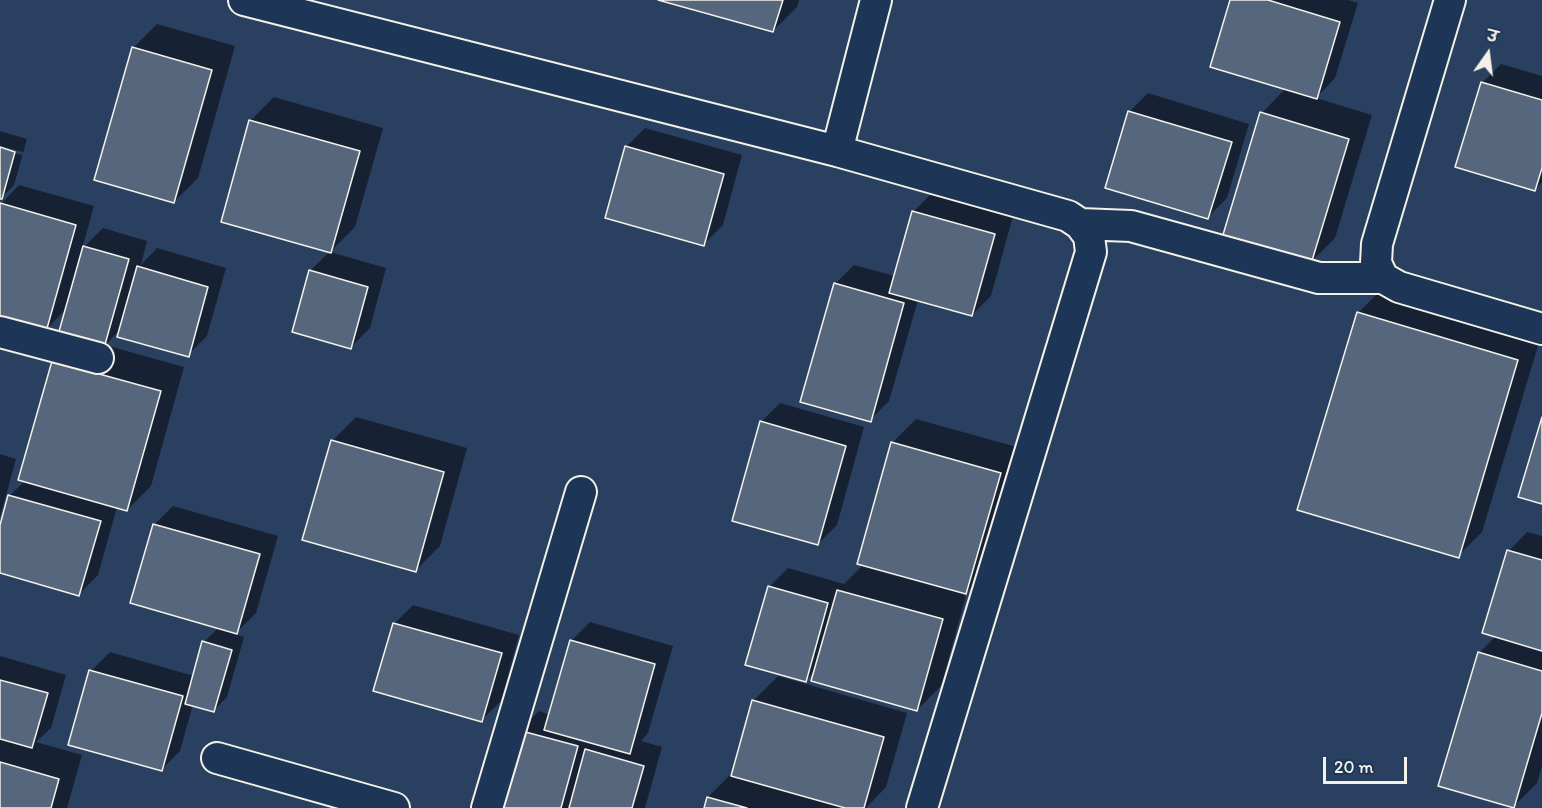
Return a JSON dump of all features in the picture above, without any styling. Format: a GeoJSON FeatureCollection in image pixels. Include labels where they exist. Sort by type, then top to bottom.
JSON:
{"type":"FeatureCollection","features":[{"type":"Feature","properties":{"kind":"street"},"geometry":{"type":"LineString","coordinates":[[244,0],[837,151],[1068,216],[1080,224],[1089,236],[1091,252],[922,808]]}},
{"type":"Feature","properties":{"kind":"street"},"geometry":{"type":"LineString","coordinates":[[837,151],[876,0]]}},
{"type":"Feature","properties":{"kind":"street"},"geometry":{"type":"LineString","coordinates":[[1383,278],[1376,263],[1377,244],[1450,0]]}},
{"type":"Feature","properties":{"kind":"street"},"geometry":{"type":"LineString","coordinates":[[1080,224],[1131,226],[1319,278],[1383,278],[1399,287],[1542,329]]}},
{"type":"Feature","properties":{"kind":"street"},"geometry":{"type":"LineString","coordinates":[[0,332],[98,358]]}},
{"type":"Feature","properties":{"kind":"street"},"geometry":{"type":"LineString","coordinates":[[487,808],[581,492]]}},
{"type":"Feature","properties":{"kind":"street"},"geometry":{"type":"LineString","coordinates":[[217,758],[394,808]]}},
{"type":"Feature","properties":{"kind":"building"},"geometry":{"type":"Polygon","coordinates":[[[658,0],[783,0],[773,32],[658,0]]]}},
{"type":"Feature","properties":{"kind":"building"},"geometry":{"type":"Polygon","coordinates":[[[1230,0],[1268,0],[1340,22],[1317,99],[1210,67],[1230,0]]]}},
{"type":"Feature","properties":{"kind":"building"},"geometry":{"type":"Polygon","coordinates":[[[132,47],[212,70],[174,203],[94,180],[132,47]]]}},
{"type":"Feature","properties":{"kind":"building"},"geometry":{"type":"Polygon","coordinates":[[[1481,82],[1542,100],[1542,168],[1535,191],[1455,167],[1481,82]]]}},
{"type":"Feature","properties":{"kind":"building"},"geometry":{"type":"Polygon","coordinates":[[[1128,111],[1232,142],[1208,219],[1105,188],[1128,111]]]}},
{"type":"Feature","properties":{"kind":"building"},"geometry":{"type":"Polygon","coordinates":[[[1260,112],[1349,139],[1311,264],[1222,238],[1260,112]]]}},
{"type":"Feature","properties":{"kind":"building"},"geometry":{"type":"Polygon","coordinates":[[[249,120],[360,151],[331,253],[221,222],[249,120]]]}},
{"type":"Feature","properties":{"kind":"building"},"geometry":{"type":"Polygon","coordinates":[[[625,146],[724,174],[704,246],[605,218],[625,146]]]}},
{"type":"Feature","properties":{"kind":"building"},"geometry":{"type":"Polygon","coordinates":[[[0,147],[15,152],[2,199],[0,199],[0,147]]]}},
{"type":"Feature","properties":{"kind":"building"},"geometry":{"type":"Polygon","coordinates":[[[0,203],[76,225],[46,332],[0,319],[0,203]]]}},
{"type":"Feature","properties":{"kind":"building"},"geometry":{"type":"Polygon","coordinates":[[[912,211],[995,234],[972,316],[889,293],[912,211]]]}},
{"type":"Feature","properties":{"kind":"building"},"geometry":{"type":"Polygon","coordinates":[[[83,246],[129,259],[104,348],[58,335],[83,246]]]}},
{"type":"Feature","properties":{"kind":"building"},"geometry":{"type":"Polygon","coordinates":[[[137,266],[208,287],[189,357],[117,337],[137,266]]]}},
{"type":"Feature","properties":{"kind":"building"},"geometry":{"type":"Polygon","coordinates":[[[309,270],[368,287],[351,349],[292,332],[309,270]]]}},
{"type":"Feature","properties":{"kind":"building"},"geometry":{"type":"Polygon","coordinates":[[[834,283],[904,303],[871,422],[800,402],[834,283]]]}},
{"type":"Feature","properties":{"kind":"building"},"geometry":{"type":"Polygon","coordinates":[[[1357,312],[1518,360],[1459,558],[1297,510],[1357,312]]]}},
{"type":"Feature","properties":{"kind":"building"},"geometry":{"type":"Polygon","coordinates":[[[52,361],[161,391],[127,511],[18,480],[52,361]]]}},
{"type":"Feature","properties":{"kind":"building"},"geometry":{"type":"Polygon","coordinates":[[[1542,417],[1542,504],[1518,497],[1542,417]]]}},
{"type":"Feature","properties":{"kind":"building"},"geometry":{"type":"Polygon","coordinates":[[[760,421],[846,446],[818,545],[732,521],[760,421]]]}},
{"type":"Feature","properties":{"kind":"building"},"geometry":{"type":"Polygon","coordinates":[[[331,440],[444,472],[416,572],[302,540],[331,440]]]}},
{"type":"Feature","properties":{"kind":"building"},"geometry":{"type":"Polygon","coordinates":[[[891,442],[1001,473],[966,594],[857,564],[891,442]]]}},
{"type":"Feature","properties":{"kind":"building"},"geometry":{"type":"Polygon","coordinates":[[[8,495],[101,521],[79,596],[0,573],[0,525],[8,495]]]}},
{"type":"Feature","properties":{"kind":"building"},"geometry":{"type":"Polygon","coordinates":[[[153,524],[260,554],[237,634],[130,603],[153,524]]]}},
{"type":"Feature","properties":{"kind":"building"},"geometry":{"type":"Polygon","coordinates":[[[1507,550],[1542,560],[1542,651],[1482,633],[1507,550]]]}},
{"type":"Feature","properties":{"kind":"building"},"geometry":{"type":"Polygon","coordinates":[[[768,586],[828,603],[806,682],[745,665],[768,586]]]}},
{"type":"Feature","properties":{"kind":"building"},"geometry":{"type":"Polygon","coordinates":[[[837,590],[943,619],[917,711],[811,681],[837,590]]]}},
{"type":"Feature","properties":{"kind":"building"},"geometry":{"type":"Polygon","coordinates":[[[393,623],[502,653],[482,722],[373,691],[393,623]]]}},
{"type":"Feature","properties":{"kind":"building"},"geometry":{"type":"Polygon","coordinates":[[[570,640],[655,664],[630,754],[544,730],[570,640]]]}},
{"type":"Feature","properties":{"kind":"building"},"geometry":{"type":"Polygon","coordinates":[[[202,641],[232,650],[214,712],[185,704],[202,641]]]}},
{"type":"Feature","properties":{"kind":"building"},"geometry":{"type":"Polygon","coordinates":[[[1478,652],[1542,671],[1542,713],[1514,808],[1438,786],[1478,652]]]}},
{"type":"Feature","properties":{"kind":"building"},"geometry":{"type":"Polygon","coordinates":[[[89,670],[183,696],[162,771],[68,745],[89,670]]]}},
{"type":"Feature","properties":{"kind":"building"},"geometry":{"type":"Polygon","coordinates":[[[0,680],[48,693],[32,748],[0,739],[0,680]]]}},
{"type":"Feature","properties":{"kind":"building"},"geometry":{"type":"Polygon","coordinates":[[[752,700],[884,737],[864,808],[845,808],[731,776],[752,700]]]}},
{"type":"Feature","properties":{"kind":"building"},"geometry":{"type":"Polygon","coordinates":[[[518,730],[578,746],[561,808],[496,808],[518,730]]]}},
{"type":"Feature","properties":{"kind":"building"},"geometry":{"type":"Polygon","coordinates":[[[585,749],[644,766],[632,808],[569,808],[585,749]]]}},
{"type":"Feature","properties":{"kind":"building"},"geometry":{"type":"Polygon","coordinates":[[[0,762],[59,779],[51,808],[0,808],[0,762]]]}},
{"type":"Feature","properties":{"kind":"building"},"geometry":{"type":"Polygon","coordinates":[[[707,797],[747,808],[704,808],[707,797]]]}}]}
